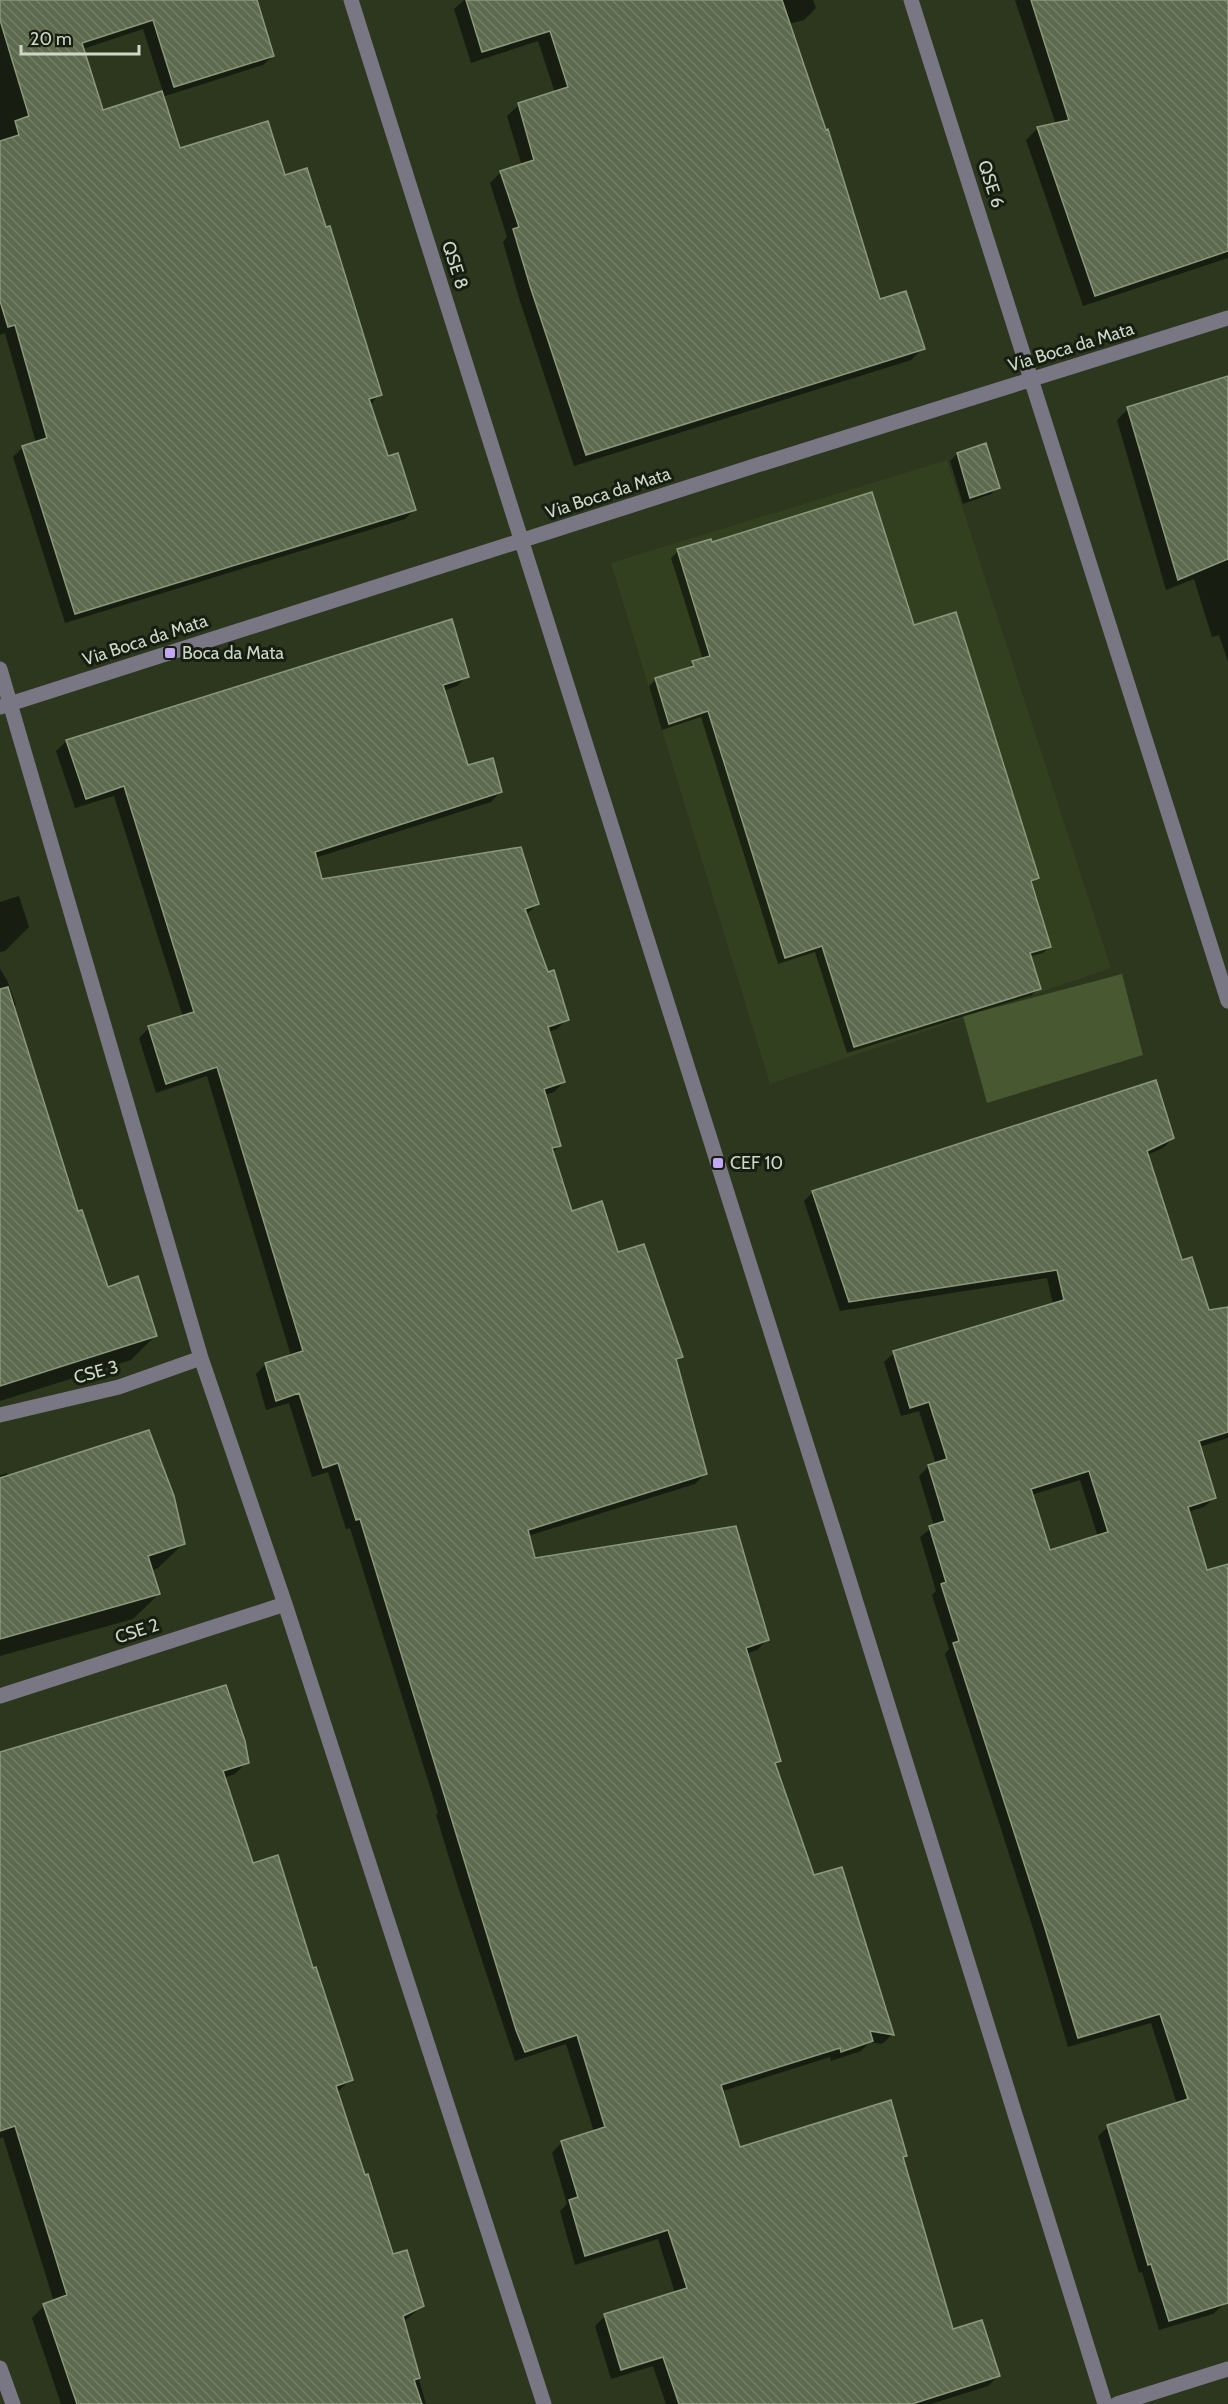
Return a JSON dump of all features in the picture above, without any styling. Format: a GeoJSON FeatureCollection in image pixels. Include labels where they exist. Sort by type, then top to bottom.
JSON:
{"type":"FeatureCollection","features":[{"type":"Feature","properties":{"kind":"street","name":"QSE 8"},"geometry":{"type":"LineString","coordinates":[[351,0],[1105,2404]]}},
{"type":"Feature","properties":{"kind":"street","name":"QSE 6"},"geometry":{"type":"LineString","coordinates":[[911,0],[1033,379],[1228,1002]]}},
{"type":"Feature","properties":{"kind":"street","name":"Via Boca da Mata"},"geometry":{"type":"LineString","coordinates":[[5,705],[1228,318]]}},
{"type":"Feature","properties":{"kind":"street"},"geometry":{"type":"LineString","coordinates":[[0,669],[5,705],[201,1358],[285,1604],[544,2404]]}},
{"type":"Feature","properties":{"kind":"street","name":"CSE 3"},"geometry":{"type":"LineString","coordinates":[[0,1415],[119,1387],[201,1358]]}},
{"type":"Feature","properties":{"kind":"street","name":"CSE 2"},"geometry":{"type":"LineString","coordinates":[[0,1696],[285,1604]]}},
{"type":"Feature","properties":{"kind":"street"},"geometry":{"type":"LineString","coordinates":[[0,2368],[13,2404]]}},
{"type":"Feature","properties":{"kind":"street"},"geometry":{"type":"LineString","coordinates":[[1117,2404],[1228,2369]]}},
{"type":"Feature","properties":{"kind":"shaded area"},"geometry":{"type":"Polygon","coordinates":[[[947,460],[1111,968],[770,1084],[611,563],[947,460]]]}},
{"type":"Feature","properties":{"kind":"shaded area"},"geometry":{"type":"Polygon","coordinates":[[[1122,974],[1143,1055],[987,1103],[963,1016],[1122,974]]]}},
{"type":"Feature","properties":{"kind":"building"},"geometry":{"type":"Polygon","coordinates":[[[0,0],[257,0],[274,56],[174,87],[153,20],[82,43],[103,110],[162,91],[180,148],[268,121],[285,175],[307,168],[326,227],[330,226],[382,395],[369,399],[388,456],[398,453],[416,510],[75,614],[22,446],[47,438],[15,325],[8,327],[0,301],[0,141],[19,135],[15,121],[29,116],[0,20],[0,0]]]}},
{"type":"Feature","properties":{"kind":"building"},"geometry":{"type":"Polygon","coordinates":[[[466,0],[782,0],[826,130],[828,129],[880,299],[906,291],[925,349],[586,455],[530,286],[513,229],[519,227],[500,171],[534,160],[518,103],[568,87],[550,31],[482,52],[466,0]]]}},
{"type":"Feature","properties":{"kind":"building"},"geometry":{"type":"Polygon","coordinates":[[[1031,0],[1228,0],[1228,251],[1095,296],[1037,127],[1069,120],[1031,0]]]}},
{"type":"Feature","properties":{"kind":"building"},"geometry":{"type":"Polygon","coordinates":[[[1228,376],[1228,559],[1178,580],[1127,407],[1228,376]]]}},
{"type":"Feature","properties":{"kind":"building"},"geometry":{"type":"Polygon","coordinates":[[[986,443],[1000,488],[970,498],[957,453],[986,443]]]}},
{"type":"Feature","properties":{"kind":"building"},"geometry":{"type":"Polygon","coordinates":[[[872,492],[914,625],[956,612],[1039,878],[1031,881],[1051,947],[1030,953],[1041,989],[854,1047],[822,946],[785,958],[708,711],[669,724],[655,678],[694,666],[692,661],[710,656],[677,549],[711,539],[712,542],[872,492]]]}},
{"type":"Feature","properties":{"kind":"building"},"geometry":{"type":"Polygon","coordinates":[[[452,619],[469,677],[443,685],[468,765],[493,758],[502,792],[315,852],[322,879],[521,847],[539,904],[525,909],[548,972],[554,970],[569,1020],[548,1027],[565,1082],[544,1089],[561,1146],[552,1148],[572,1211],[602,1201],[618,1252],[644,1244],[683,1357],[676,1359],[707,1474],[528,1530],[535,1558],[736,1526],[769,1640],[746,1648],[781,1761],[775,1763],[814,1875],[842,1867],[894,2035],[870,2031],[873,2041],[841,2052],[840,2048],[721,2085],[740,2147],[891,2100],[907,2156],[903,2157],[953,2329],[982,2320],[1000,2376],[912,2404],[679,2404],[663,2357],[621,2370],[604,2314],[687,2288],[668,2230],[585,2256],[569,2200],[578,2197],[561,2141],[605,2127],[577,2035],[525,2052],[516,2030],[360,1519],[356,1520],[338,1463],[323,1468],[299,1393],[276,1401],[265,1363],[303,1351],[217,1067],[166,1084],[148,1026],[194,1012],[124,786],[86,799],[66,740],[452,619]]]}},
{"type":"Feature","properties":{"kind":"building"},"geometry":{"type":"Polygon","coordinates":[[[8,987],[78,1211],[82,1210],[108,1287],[138,1276],[157,1336],[0,1386],[0,989],[8,987]]]}},
{"type":"Feature","properties":{"kind":"building"},"geometry":{"type":"Polygon","coordinates":[[[1156,1080],[1174,1138],[1147,1151],[1182,1260],[1192,1257],[1209,1310],[1228,1307],[1228,1432],[1199,1441],[1216,1498],[1188,1507],[1207,1570],[1228,1564],[1228,2303],[1169,2321],[1151,2264],[1148,2265],[1107,2125],[1188,2099],[1160,2014],[1078,2038],[953,1643],[959,1641],[941,1584],[946,1582],[929,1526],[945,1521],[928,1465],[947,1459],[929,1402],[910,1408],[893,1351],[1064,1300],[1057,1270],[849,1302],[812,1191],[1156,1080]],[[1089,1471],[1031,1489],[1050,1550],[1108,1532],[1089,1471]]]}},
{"type":"Feature","properties":{"kind":"building"},"geometry":{"type":"Polygon","coordinates":[[[149,1430],[174,1496],[185,1544],[148,1556],[160,1594],[0,1639],[0,1478],[149,1430]]]}},
{"type":"Feature","properties":{"kind":"building"},"geometry":{"type":"Polygon","coordinates":[[[226,1685],[245,1741],[249,1763],[223,1771],[253,1863],[278,1855],[313,1968],[316,1967],[353,2080],[336,2086],[365,2175],[368,2174],[393,2254],[407,2250],[424,2306],[403,2316],[420,2378],[414,2380],[422,2404],[77,2404],[43,2304],[67,2295],[15,2126],[0,2131],[0,1752],[226,1685]]]}},
{"type":"Feature","properties":{"kind":"place","name":"Boca da Mata"},"geometry":{"type":"Point","coordinates":[170,653]}},
{"type":"Feature","properties":{"kind":"place","name":"CEF 10"},"geometry":{"type":"Point","coordinates":[718,1163]}}]}
